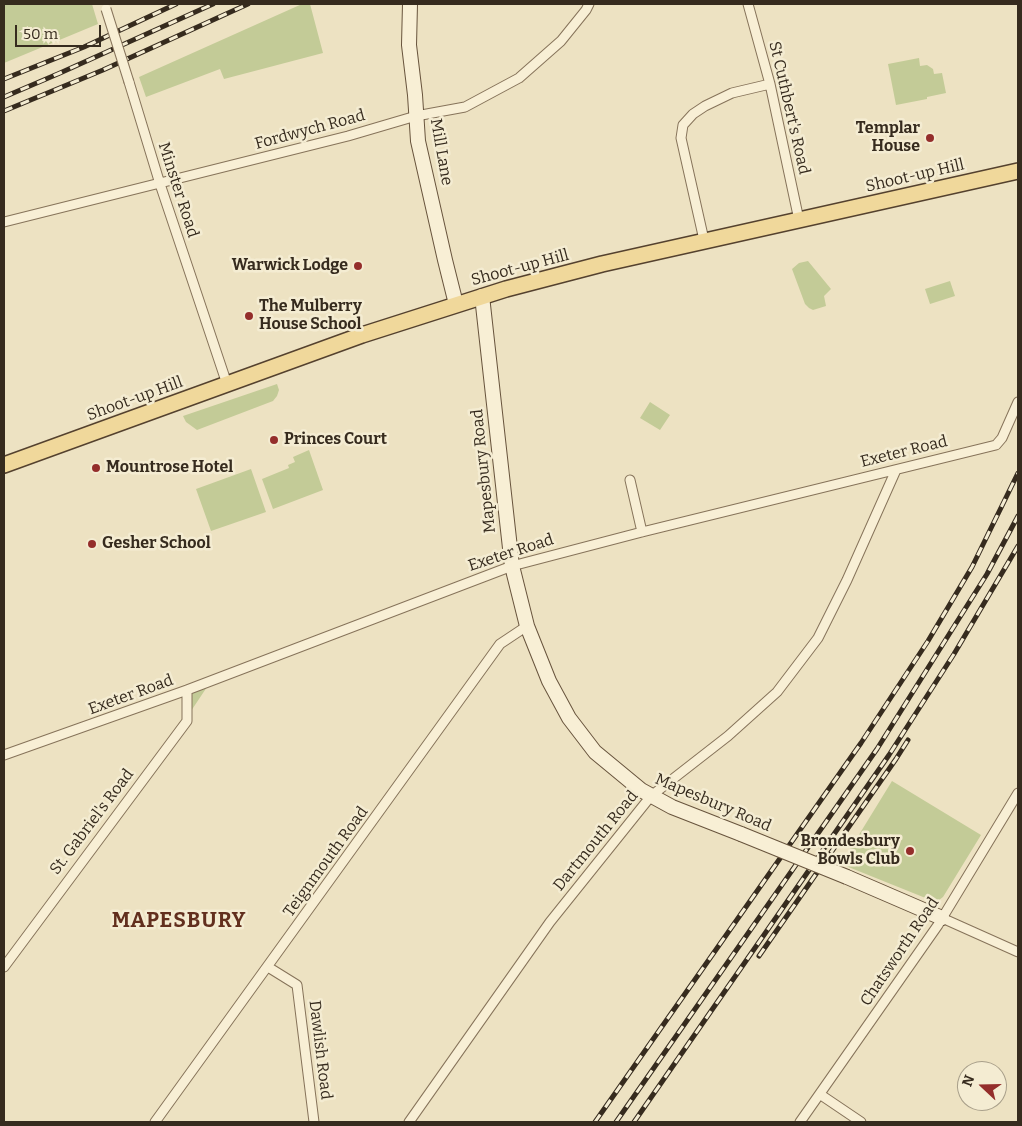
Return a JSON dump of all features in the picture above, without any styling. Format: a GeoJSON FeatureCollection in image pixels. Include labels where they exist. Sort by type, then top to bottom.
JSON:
{"type":"FeatureCollection","features":[{"type":"Feature","properties":{"kind":"main road","name":"Shoot-up Hill"},"geometry":{"type":"LineString","coordinates":[[4,465],[362,335],[482,296],[602,264],[704,240],[1018,171]]}},
{"type":"Feature","properties":{"kind":"street","name":"Mill Lane"},"geometry":{"type":"LineString","coordinates":[[410,4],[409,45],[418,142],[456,304]]}},
{"type":"Feature","properties":{"kind":"street","name":"Fordwych Road"},"geometry":{"type":"LineString","coordinates":[[4,222],[348,136],[416,116],[465,107],[519,78],[561,41],[589,4]]}},
{"type":"Feature","properties":{"kind":"street","name":"St Cuthbert's Road"},"geometry":{"type":"LineString","coordinates":[[748,4],[770,84],[799,220]]}},
{"type":"Feature","properties":{"kind":"street","name":"Minster Road"},"geometry":{"type":"LineString","coordinates":[[105,6],[160,184],[227,384]]}},
{"type":"Feature","properties":{"kind":"street"},"geometry":{"type":"LineString","coordinates":[[704,240],[681,138],[683,125],[693,114],[723,97],[770,84]]}},
{"type":"Feature","properties":{"kind":"street","name":"Mapesbury Road"},"geometry":{"type":"LineString","coordinates":[[482,296],[512,566],[527,626],[549,681],[569,718],[595,752],[651,796],[672,807],[847,877],[1018,952]]}},
{"type":"Feature","properties":{"kind":"street","name":"Exeter Road"},"geometry":{"type":"LineString","coordinates":[[4,755],[187,690],[512,566],[996,445],[1002,438],[1018,402]]}},
{"type":"Feature","properties":{"kind":"street","name":"Dartmouth Road"},"geometry":{"type":"LineString","coordinates":[[409,1122],[550,922],[651,796],[728,736],[777,692],[818,638],[847,580],[896,470]]}},
{"type":"Feature","properties":{"kind":"street"},"geometry":{"type":"LineString","coordinates":[[630,480],[642,532]]}},
{"type":"Feature","properties":{"kind":"street","name":"Teignmouth Road"},"geometry":{"type":"LineString","coordinates":[[155,1122],[500,644],[527,626]]}},
{"type":"Feature","properties":{"kind":"street","name":"St. Gabriel's Road"},"geometry":{"type":"LineString","coordinates":[[4,968],[187,721],[187,690]]}},
{"type":"Feature","properties":{"kind":"street","name":"Chatsworth Road"},"geometry":{"type":"LineString","coordinates":[[800,1122],[942,918],[1018,793]]}},
{"type":"Feature","properties":{"kind":"street","name":"Dawlish Road"},"geometry":{"type":"LineString","coordinates":[[268,967],[297,984],[314,1122]]}},
{"type":"Feature","properties":{"kind":"street"},"geometry":{"type":"LineString","coordinates":[[820,1095],[861,1122]]}},
{"type":"Feature","properties":{"kind":"green space"},"geometry":{"type":"Polygon","coordinates":[[[4,4],[92,4],[98,24],[4,63],[4,4]]]}},
{"type":"Feature","properties":{"kind":"green space"},"geometry":{"type":"Polygon","coordinates":[[[302,4],[310,4],[323,53],[224,79],[220,69],[146,97],[139,77],[302,4]]]}},
{"type":"Feature","properties":{"kind":"green space"},"geometry":{"type":"Polygon","coordinates":[[[919,58],[920,66],[927,65],[933,69],[934,74],[942,73],[946,93],[896,105],[888,64],[919,58]]]}},
{"type":"Feature","properties":{"kind":"green space"},"geometry":{"type":"Polygon","coordinates":[[[808,261],[831,289],[824,296],[826,306],[813,310],[805,304],[792,269],[799,263],[808,261]]]}},
{"type":"Feature","properties":{"kind":"green space"},"geometry":{"type":"Polygon","coordinates":[[[950,281],[955,296],[930,304],[925,289],[950,281]]]}},
{"type":"Feature","properties":{"kind":"green space"},"geometry":{"type":"Polygon","coordinates":[[[277,384],[279,390],[273,401],[197,430],[186,422],[183,416],[277,384]]]}},
{"type":"Feature","properties":{"kind":"green space"},"geometry":{"type":"Polygon","coordinates":[[[650,402],[670,415],[660,430],[640,418],[650,402]]]}},
{"type":"Feature","properties":{"kind":"green space"},"geometry":{"type":"Polygon","coordinates":[[[309,450],[323,490],[273,509],[262,479],[289,468],[288,465],[295,462],[293,457],[309,450]]]}},
{"type":"Feature","properties":{"kind":"green space"},"geometry":{"type":"Polygon","coordinates":[[[251,469],[266,512],[211,531],[196,489],[251,469]]]}},
{"type":"Feature","properties":{"kind":"green space"},"geometry":{"type":"Polygon","coordinates":[[[207,687],[187,717],[187,695],[207,687]]]}},
{"type":"Feature","properties":{"kind":"green space","name":"Brondesbury Bowls Club"},"geometry":{"type":"Polygon","coordinates":[[[892,781],[981,835],[943,897],[939,900],[933,901],[841,864],[892,781]]]}},
{"type":"Feature","properties":{"kind":"railway"},"geometry":{"type":"LineString","coordinates":[[4,79],[84,47],[176,4]]}},
{"type":"Feature","properties":{"kind":"railway"},"geometry":{"type":"LineString","coordinates":[[4,97],[213,4]]}},
{"type":"Feature","properties":{"kind":"railway"},"geometry":{"type":"LineString","coordinates":[[4,111],[103,70],[248,4]]}},
{"type":"Feature","properties":{"kind":"railway"},"geometry":{"type":"LineString","coordinates":[[595,1122],[861,743],[928,641],[972,567],[1018,473]]}},
{"type":"Feature","properties":{"kind":"railway"},"geometry":{"type":"LineString","coordinates":[[616,1122],[877,749],[987,574],[1018,516]]}},
{"type":"Feature","properties":{"kind":"railway"},"geometry":{"type":"LineString","coordinates":[[634,1122],[889,755],[954,654],[1018,546]]}},
{"type":"Feature","properties":{"kind":"railway"},"geometry":{"type":"LineString","coordinates":[[759,956],[908,740]]}},
{"type":"Feature","properties":{"kind":"place","name":"Templar House"},"geometry":{"type":"Point","coordinates":[930,138]}},
{"type":"Feature","properties":{"kind":"place","name":"Warwick Lodge"},"geometry":{"type":"Point","coordinates":[358,266]}},
{"type":"Feature","properties":{"kind":"place","name":"The Mulberry House School"},"geometry":{"type":"Point","coordinates":[249,316]}},
{"type":"Feature","properties":{"kind":"place","name":"Princes Court"},"geometry":{"type":"Point","coordinates":[274,440]}},
{"type":"Feature","properties":{"kind":"place","name":"Mountrose Hotel"},"geometry":{"type":"Point","coordinates":[96,468]}},
{"type":"Feature","properties":{"kind":"place","name":"Gesher School"},"geometry":{"type":"Point","coordinates":[92,544]}},
{"type":"Feature","properties":{"kind":"place","name":"Brondesbury Bowls Club"},"geometry":{"type":"Point","coordinates":[910,851]}},
{"type":"Feature","properties":{"kind":"district","name":"MAPESBURY"},"geometry":{"type":"Point","coordinates":[179,921]}}]}
